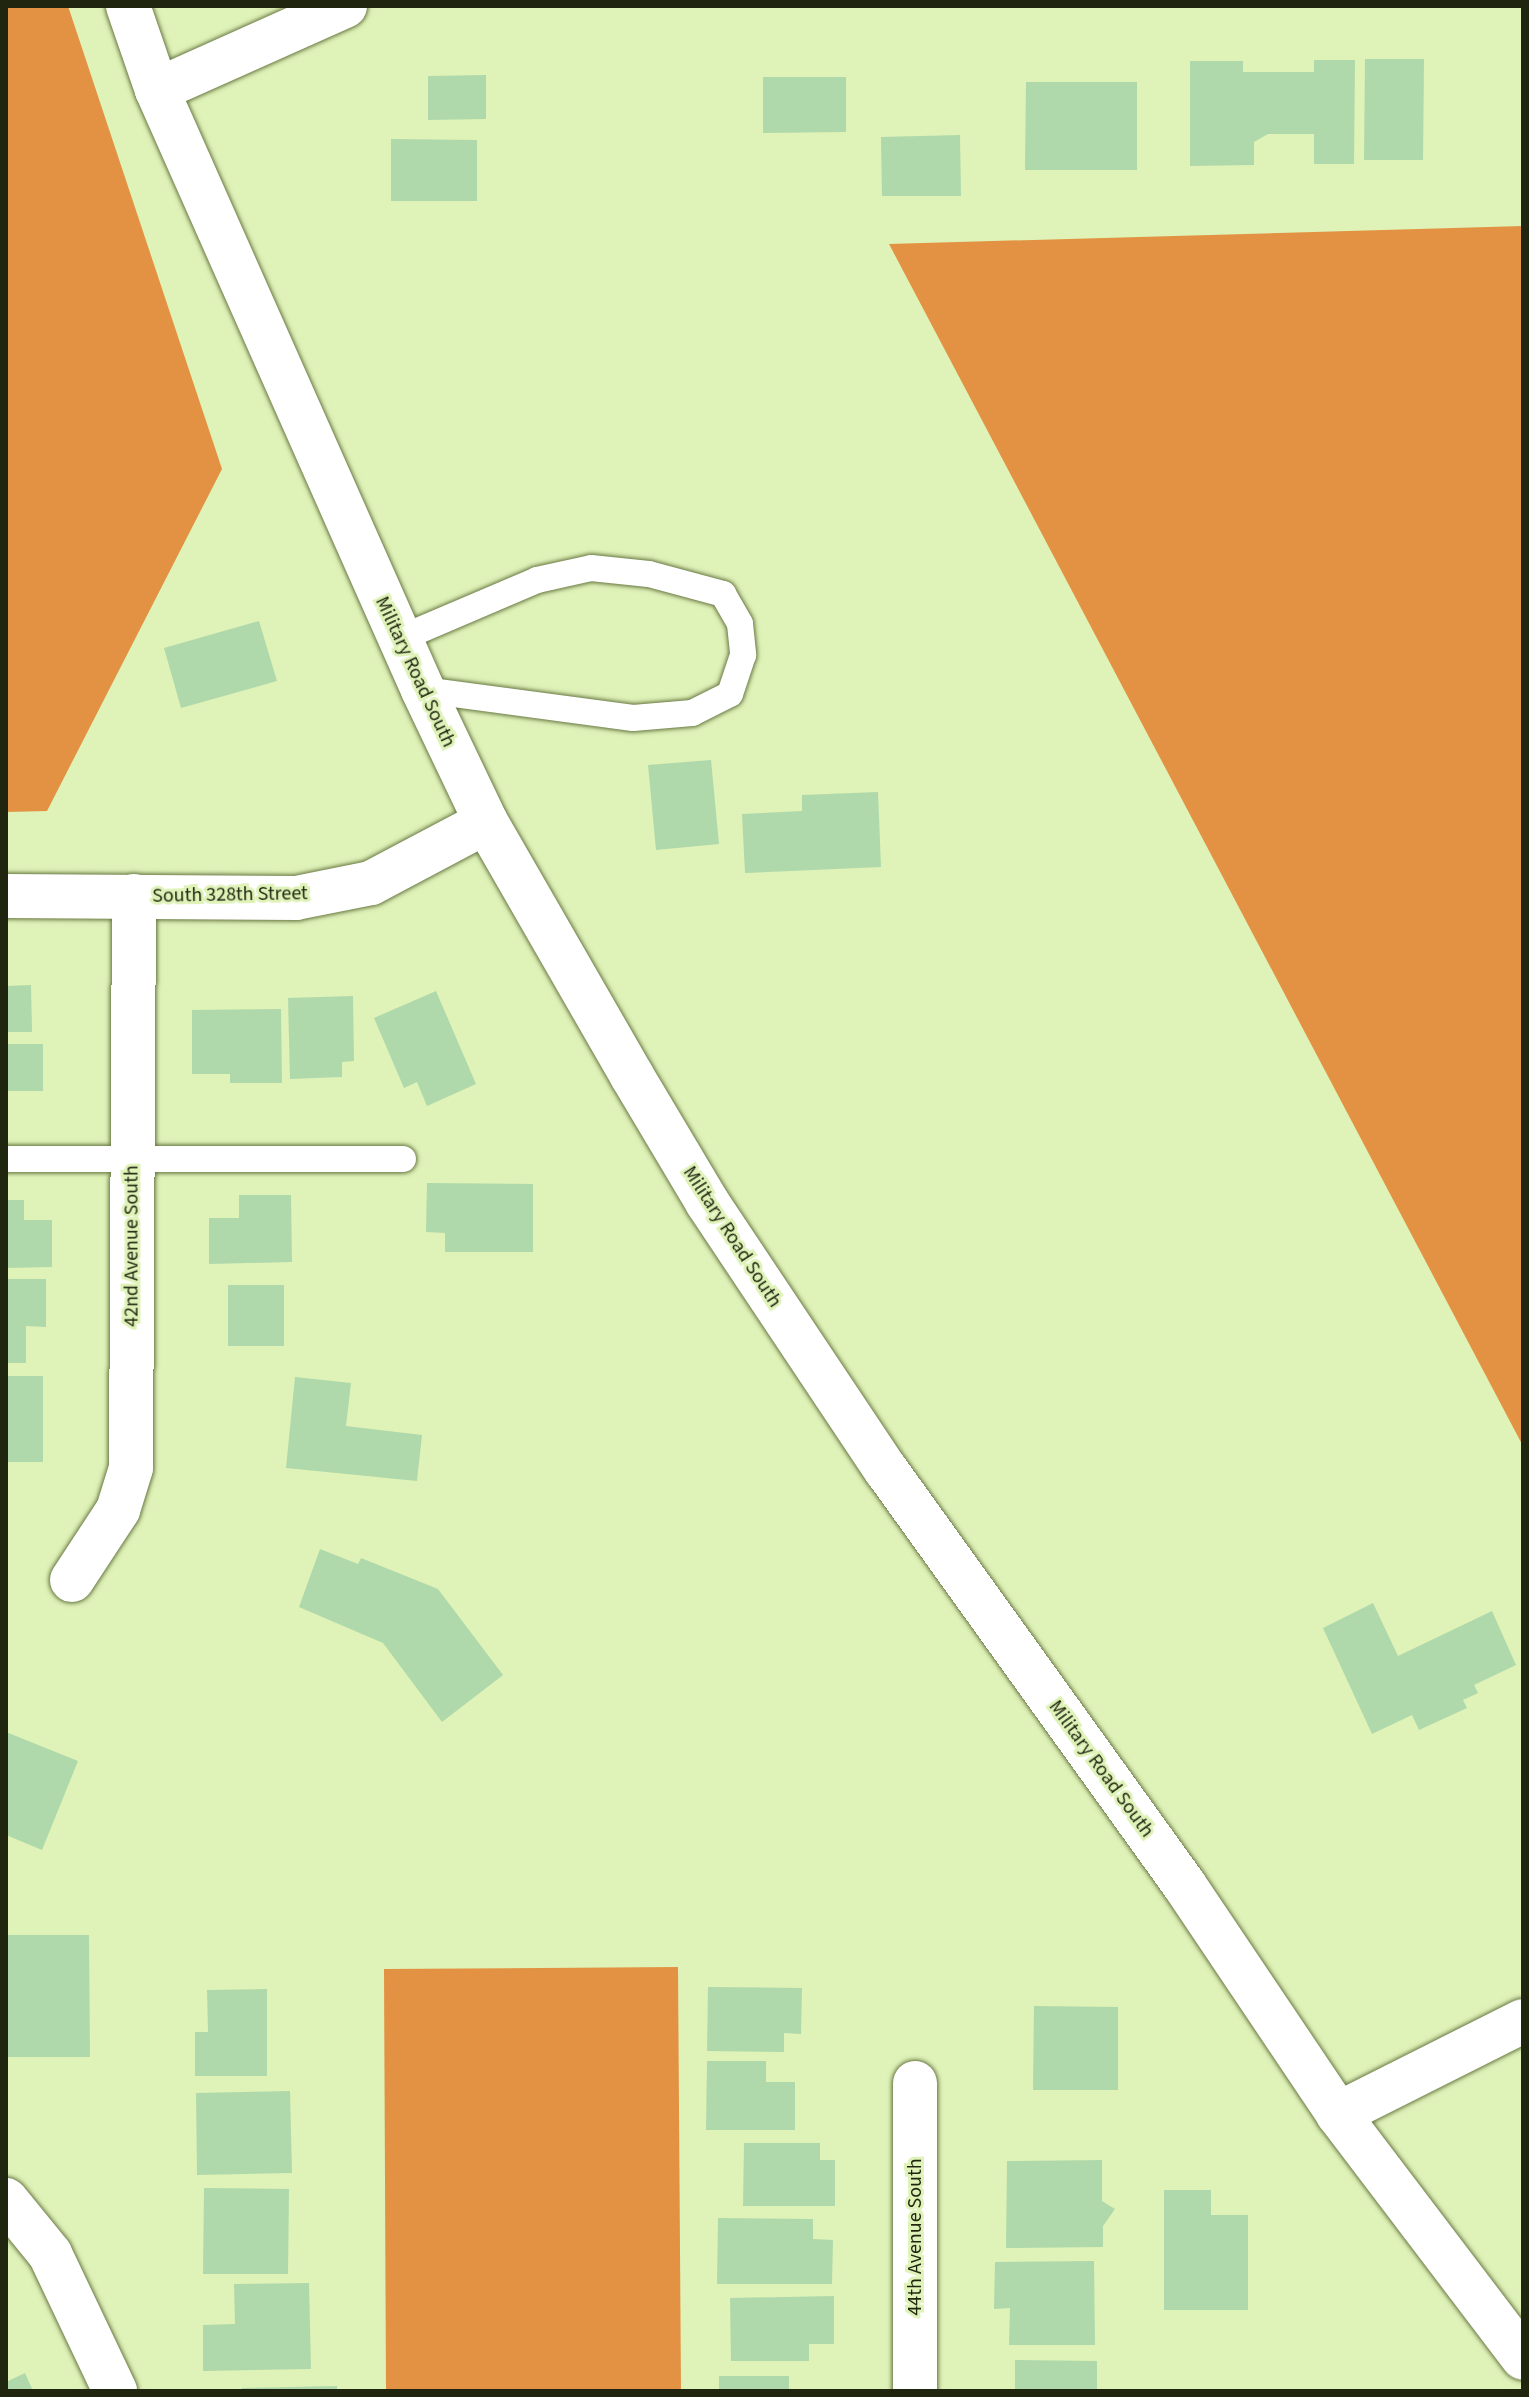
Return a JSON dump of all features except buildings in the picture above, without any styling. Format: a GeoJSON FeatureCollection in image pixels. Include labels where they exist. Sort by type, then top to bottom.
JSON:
{"type":"FeatureCollection","features":[{"type":"Feature","properties":{"kind":"main road","name":"Military Road South"},"geometry":{"type":"LineString","coordinates":[[128,6],[157,90],[399,639],[486,822],[707,1202],[886,1470],[1185,1886],[1338,2114],[1523,2358]]}},
{"type":"Feature","properties":{"kind":"main road"},"geometry":{"type":"LineString","coordinates":[[157,90],[345,6]]}},
{"type":"Feature","properties":{"kind":"main road","name":"South 328th Street"},"geometry":{"type":"LineString","coordinates":[[6,896],[296,898],[371,883],[486,822]]}},
{"type":"Feature","properties":{"kind":"main road","name":"42nd Avenue South"},"geometry":{"type":"LineString","coordinates":[[72,1580],[118,1510],[131,1468],[134,896]]}},
{"type":"Feature","properties":{"kind":"main road"},"geometry":{"type":"LineString","coordinates":[[1338,2114],[1523,2021]]}},
{"type":"Feature","properties":{"kind":"main road","name":"44th Avenue South"},"geometry":{"type":"LineString","coordinates":[[915,2083],[915,2391]]}},
{"type":"Feature","properties":{"kind":"main road"},"geometry":{"type":"LineString","coordinates":[[6,2200],[50,2254],[115,2391]]}},
{"type":"Feature","properties":{"kind":"lane"},"geometry":{"type":"LineString","coordinates":[[399,639],[537,580],[591,568],[649,574],[723,594],[740,624],[743,655],[730,694],[692,713],[633,718],[423,690]]}},
{"type":"Feature","properties":{"kind":"lane"},"geometry":{"type":"LineString","coordinates":[[6,1159],[403,1159]]}},
{"type":"Feature","properties":{"kind":"shaded area"},"geometry":{"type":"Polygon","coordinates":[[[6,6],[68,6],[222,469],[47,811],[6,812],[6,6]]]}},
{"type":"Feature","properties":{"kind":"shaded area"},"geometry":{"type":"Polygon","coordinates":[[[1523,226],[1523,1446],[889,244],[1523,226]]]}},
{"type":"Feature","properties":{"kind":"shaded area"},"geometry":{"type":"Polygon","coordinates":[[[678,1967],[681,2391],[386,2391],[384,1969],[678,1967]]]}}]}
